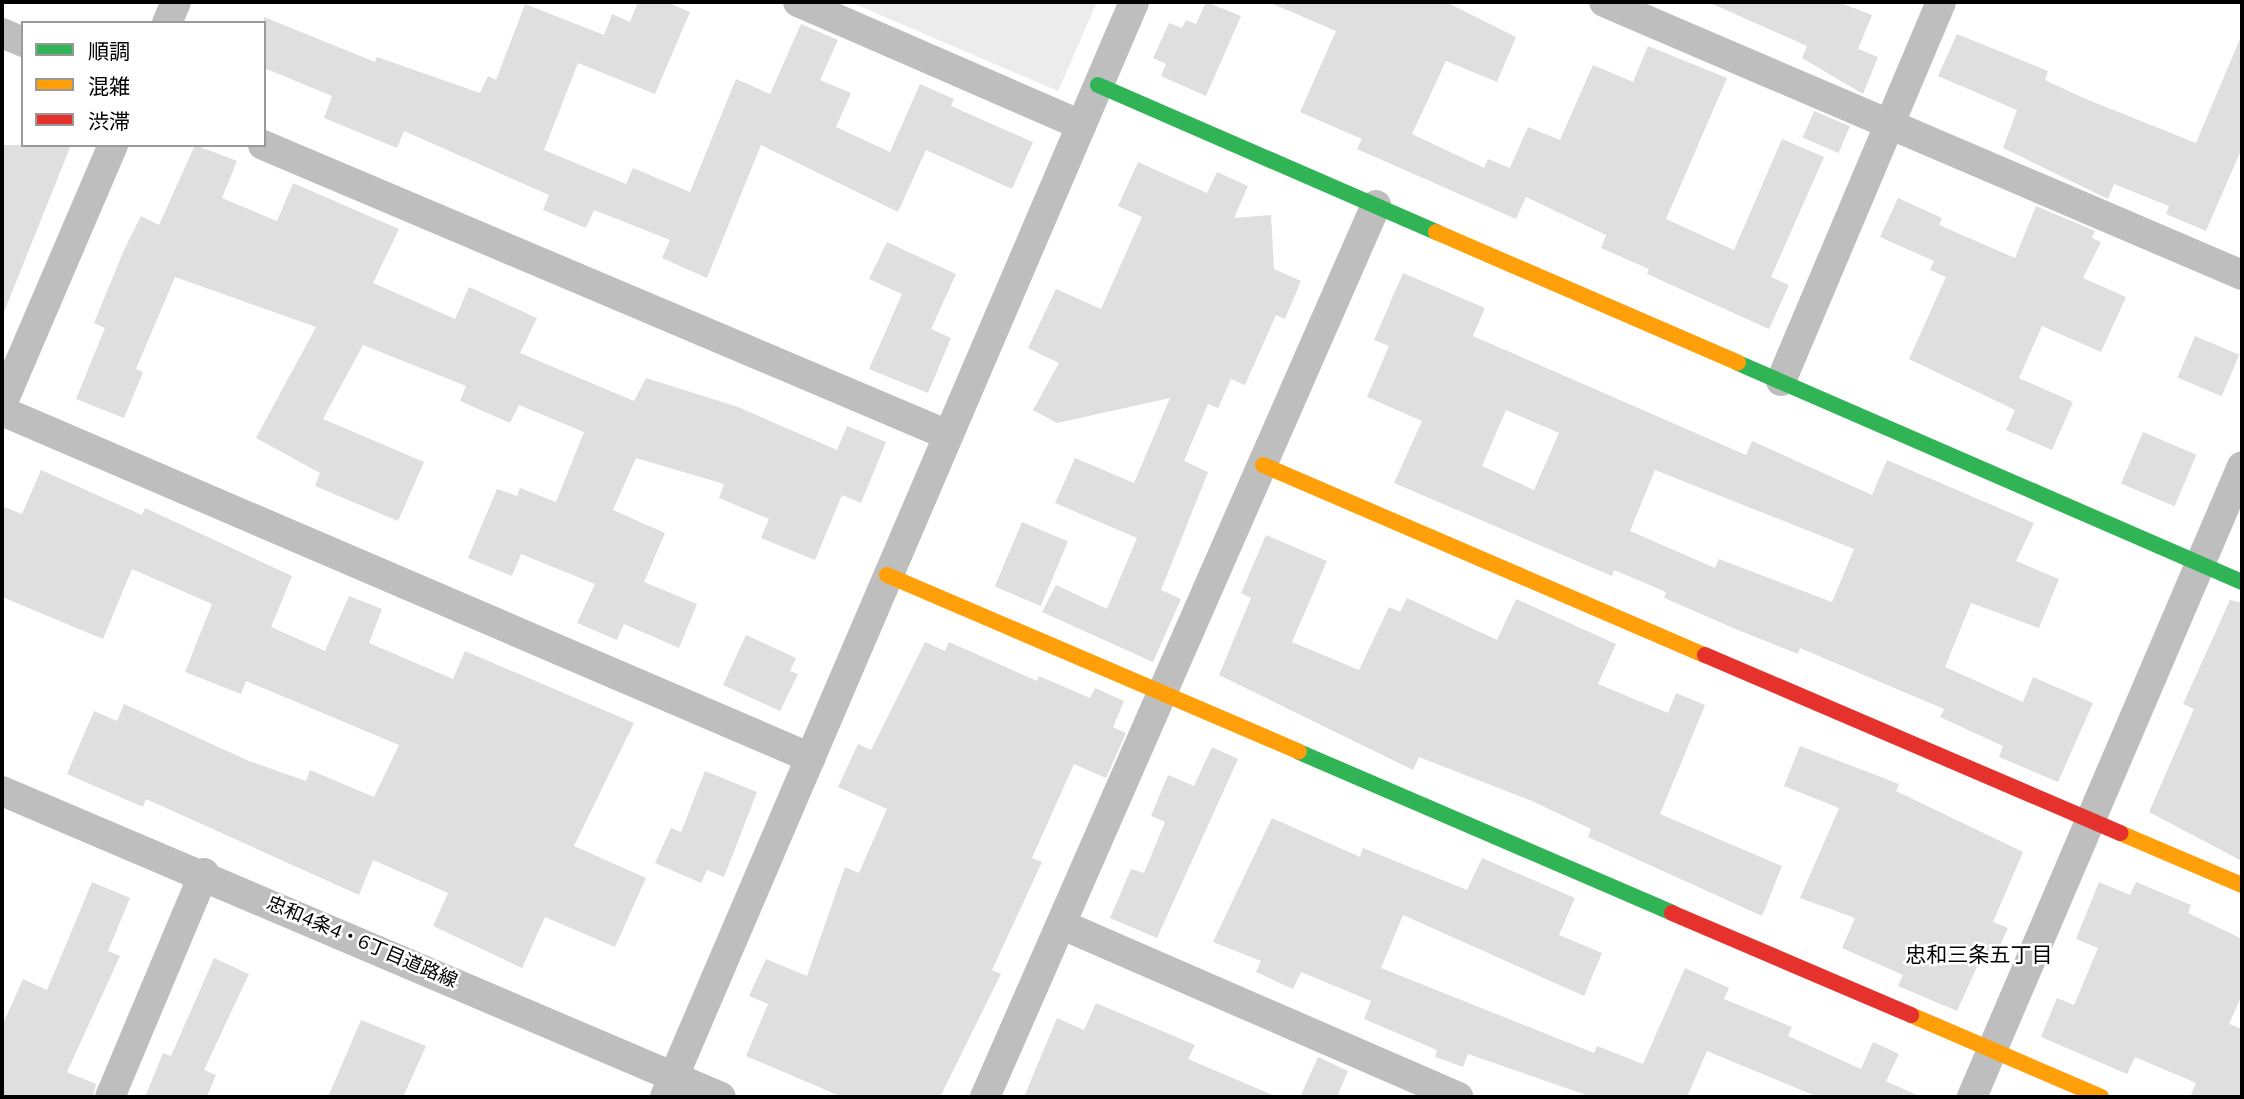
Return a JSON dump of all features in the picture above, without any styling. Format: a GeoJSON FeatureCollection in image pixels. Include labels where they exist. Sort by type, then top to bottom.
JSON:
{"type":"FeatureCollection","features":[{"type":"Feature","properties":{"kind":"street"},"geometry":{"type":"LineString","coordinates":[[168,21],[176,2]]}},
{"type":"Feature","properties":{"kind":"street"},"geometry":{"type":"LineString","coordinates":[[798,2],[1081,125]]}},
{"type":"Feature","properties":{"kind":"street"},"geometry":{"type":"LineString","coordinates":[[669,1087],[1134,2]]}},
{"type":"Feature","properties":{"kind":"street"},"geometry":{"type":"LineString","coordinates":[[1604,2],[1890,122],[2242,275]]}},
{"type":"Feature","properties":{"kind":"street"},"geometry":{"type":"LineString","coordinates":[[1781,381],[1941,2]]}},
{"type":"Feature","properties":{"kind":"street"},"geometry":{"type":"LineString","coordinates":[[2,33],[21,41]]}},
{"type":"Feature","properties":{"kind":"street"},"geometry":{"type":"LineString","coordinates":[[1098,85],[2242,582]]}},
{"type":"Feature","properties":{"kind":"street"},"geometry":{"type":"LineString","coordinates":[[266,146],[948,435]]}},
{"type":"Feature","properties":{"kind":"street"},"geometry":{"type":"LineString","coordinates":[[2,404],[112,147]]}},
{"type":"Feature","properties":{"kind":"street"},"geometry":{"type":"LineString","coordinates":[[985,1097],[1065,926],[1376,205]]}},
{"type":"Feature","properties":{"kind":"street"},"geometry":{"type":"LineString","coordinates":[[2,411],[811,758]]}},
{"type":"Feature","properties":{"kind":"street"},"geometry":{"type":"LineString","coordinates":[[1263,465],[2242,885]]}},
{"type":"Feature","properties":{"kind":"street"},"geometry":{"type":"LineString","coordinates":[[1972,1097],[2242,466]]}},
{"type":"Feature","properties":{"kind":"street"},"geometry":{"type":"LineString","coordinates":[[887,575],[1164,697],[2101,1097]]}},
{"type":"Feature","properties":{"kind":"street","name":"忠和4条4・6丁目道路線"},"geometry":{"type":"LineString","coordinates":[[2,791],[204,873],[669,1087],[721,1097]]}},
{"type":"Feature","properties":{"kind":"street"},"geometry":{"type":"LineString","coordinates":[[110,1097],[204,873]]}},
{"type":"Feature","properties":{"kind":"street"},"geometry":{"type":"LineString","coordinates":[[1065,926],[1458,1097]]}},
{"type":"Feature","properties":{"kind":"shaded area"},"geometry":{"type":"Polygon","coordinates":[[[850,2],[1097,2],[1058,91],[850,2]]]}},
{"type":"Feature","properties":{"kind":"building"},"geometry":{"type":"Polygon","coordinates":[[[638,2],[666,2],[690,12],[655,94],[578,63],[544,150],[626,184],[633,168],[690,192],[736,79],[770,94],[801,24],[838,40],[820,80],[851,93],[836,127],[890,152],[920,84],[954,99],[951,106],[1033,142],[1012,189],[926,150],[898,212],[761,145],[707,278],[662,258],[670,240],[594,210],[586,228],[543,210],[549,195],[404,131],[397,148],[324,118],[332,96],[266,69],[264,17],[375,62],[377,57],[480,93],[488,76],[496,80],[525,4],[604,35],[612,14],[630,22],[638,2]]]}},
{"type":"Feature","properties":{"kind":"building"},"geometry":{"type":"Polygon","coordinates":[[[1206,2],[1241,16],[1206,96],[1161,76],[1166,64],[1153,58],[1169,23],[1182,28],[1186,20],[1196,24],[1206,2]]]}},
{"type":"Feature","properties":{"kind":"building"},"geometry":{"type":"Polygon","coordinates":[[[1268,2],[1446,2],[1516,37],[1497,82],[1446,61],[1412,134],[1484,168],[1488,159],[1510,168],[1528,127],[1560,140],[1593,65],[1633,82],[1648,46],[1727,78],[1666,219],[1734,250],[1782,139],[1824,157],[1771,277],[1789,285],[1769,329],[1647,274],[1649,269],[1601,248],[1606,235],[1526,197],[1516,219],[1357,149],[1362,139],[1300,112],[1336,31],[1268,2]]]}},
{"type":"Feature","properties":{"kind":"building"},"geometry":{"type":"Polygon","coordinates":[[[1708,2],[1838,2],[1872,15],[1858,49],[1878,57],[1863,94],[1802,58],[1807,46],[1708,2]]]}},
{"type":"Feature","properties":{"kind":"building"},"geometry":{"type":"Polygon","coordinates":[[[1957,34],[2048,71],[2045,80],[2081,97],[2196,143],[2242,34],[2242,148],[2206,231],[2166,214],[2169,206],[2114,184],[2108,199],[2003,148],[2017,110],[1938,76],[1957,34]]]}},
{"type":"Feature","properties":{"kind":"building"},"geometry":{"type":"Polygon","coordinates":[[[1814,111],[1850,126],[1839,153],[1803,138],[1814,111]]]}},
{"type":"Feature","properties":{"kind":"building"},"geometry":{"type":"Polygon","coordinates":[[[2,145],[70,147],[2,317],[2,145]]]}},
{"type":"Feature","properties":{"kind":"building"},"geometry":{"type":"Polygon","coordinates":[[[194,147],[200,147],[237,161],[222,198],[277,221],[293,183],[399,229],[373,283],[455,319],[469,287],[537,318],[520,353],[634,401],[646,378],[738,407],[837,450],[847,426],[886,442],[861,503],[842,495],[815,560],[761,538],[769,519],[719,498],[724,484],[636,458],[613,510],[665,533],[644,582],[697,604],[679,648],[624,624],[617,640],[577,623],[595,584],[521,554],[512,576],[468,558],[497,489],[517,496],[520,488],[556,502],[584,432],[519,405],[510,423],[460,401],[466,386],[363,345],[323,419],[424,462],[398,521],[315,486],[320,473],[256,438],[316,327],[175,277],[136,369],[143,372],[124,418],[76,399],[105,328],[94,323],[124,250],[141,216],[159,225],[194,147]]]}},
{"type":"Feature","properties":{"kind":"building"},"geometry":{"type":"Polygon","coordinates":[[[1138,162],[1207,193],[1217,172],[1248,186],[1234,218],[1271,215],[1274,269],[1301,281],[1285,319],[1276,315],[1245,385],[1231,379],[1218,408],[1208,404],[1184,461],[1208,472],[1161,590],[1181,599],[1153,662],[1042,612],[1056,585],[1107,609],[1137,538],[1055,503],[1075,458],[1134,483],[1170,398],[1057,423],[1033,410],[1059,363],[1028,348],[1056,289],[1101,309],[1142,217],[1118,206],[1138,162]]]}},
{"type":"Feature","properties":{"kind":"building"},"geometry":{"type":"Polygon","coordinates":[[[1898,198],[1942,218],[1939,225],[2015,258],[2036,206],[2095,231],[2092,238],[2101,242],[2083,278],[2126,297],[2101,352],[2042,326],[2019,378],[2073,402],[2052,450],[2006,430],[2015,410],[1909,359],[1946,277],[1930,270],[1934,261],[1880,237],[1898,198]]]}},
{"type":"Feature","properties":{"kind":"building"},"geometry":{"type":"Polygon","coordinates":[[[887,242],[956,274],[931,329],[951,338],[928,393],[869,369],[902,294],[869,279],[887,242]]]}},
{"type":"Feature","properties":{"kind":"building"},"geometry":{"type":"Polygon","coordinates":[[[1403,273],[1485,308],[1473,336],[1746,455],[1752,441],[1872,495],[1887,460],[2034,523],[2016,561],[2059,579],[2039,628],[1971,603],[1945,667],[2023,702],[2033,677],[2093,703],[2058,782],[1999,757],[2003,746],[1940,717],[1944,709],[1800,648],[1798,654],[1738,630],[1664,598],[1666,592],[1614,570],[1612,576],[1394,483],[1422,421],[1367,397],[1389,346],[1374,340],[1403,273]],[[1506,410],[1482,466],[1534,490],[1559,433],[1506,410]],[[1655,470],[1630,531],[1715,568],[1719,559],[1832,602],[1854,549],[1655,470]]]}},
{"type":"Feature","properties":{"kind":"building"},"geometry":{"type":"Polygon","coordinates":[[[2195,336],[2239,355],[2222,396],[2177,377],[2195,336]]]}},
{"type":"Feature","properties":{"kind":"building"},"geometry":{"type":"Polygon","coordinates":[[[2143,432],[2196,455],[2175,506],[2121,484],[2143,432]]]}},
{"type":"Feature","properties":{"kind":"building"},"geometry":{"type":"Polygon","coordinates":[[[41,470],[142,515],[145,508],[292,576],[271,627],[325,651],[349,596],[382,609],[369,643],[453,679],[465,651],[634,723],[574,846],[646,878],[615,947],[545,917],[522,968],[433,926],[448,893],[373,860],[359,895],[146,799],[143,807],[67,774],[94,711],[117,721],[124,704],[249,761],[306,781],[310,770],[374,797],[399,745],[246,681],[241,694],[185,672],[212,604],[132,569],[103,639],[2,597],[2,506],[22,514],[41,470]]]}},
{"type":"Feature","properties":{"kind":"building"},"geometry":{"type":"Polygon","coordinates":[[[1022,522],[1068,542],[1041,606],[995,586],[1022,522]]]}},
{"type":"Feature","properties":{"kind":"building"},"geometry":{"type":"Polygon","coordinates":[[[1266,535],[1327,561],[1292,642],[1359,670],[1389,607],[1400,612],[1407,598],[1497,640],[1516,599],[1616,644],[1598,684],[1668,713],[1676,693],[1705,705],[1660,814],[1782,866],[1762,916],[1588,837],[1591,829],[1532,801],[1419,757],[1413,770],[1219,675],[1251,598],[1241,593],[1266,535]]]}},
{"type":"Feature","properties":{"kind":"building"},"geometry":{"type":"Polygon","coordinates":[[[2230,600],[2242,603],[2242,861],[2149,812],[2194,709],[2183,704],[2230,600]]]}},
{"type":"Feature","properties":{"kind":"building"},"geometry":{"type":"Polygon","coordinates":[[[746,635],[796,658],[790,671],[798,674],[780,711],[723,685],[746,635]]]}},
{"type":"Feature","properties":{"kind":"building"},"geometry":{"type":"Polygon","coordinates":[[[925,642],[945,651],[949,642],[1037,681],[1039,676],[1090,698],[1095,688],[1124,701],[1113,727],[1126,733],[1106,778],[1074,764],[1032,858],[1042,862],[992,970],[1001,974],[940,1097],[842,1097],[746,1056],[768,1004],[749,996],[766,959],[807,976],[845,867],[859,873],[887,809],[838,787],[858,744],[871,750],[925,642]]]}},
{"type":"Feature","properties":{"kind":"building"},"geometry":{"type":"Polygon","coordinates":[[[1800,746],[1899,784],[1896,791],[2023,852],[1993,922],[2008,928],[1991,966],[1980,960],[1957,1011],[1898,986],[1903,975],[1842,948],[1855,918],[1800,898],[1839,808],[1784,786],[1800,746]]]}},
{"type":"Feature","properties":{"kind":"building"},"geometry":{"type":"Polygon","coordinates":[[[1212,747],[1238,759],[1157,938],[1110,918],[1131,869],[1144,873],[1165,822],[1151,816],[1168,775],[1194,786],[1212,747]]]}},
{"type":"Feature","properties":{"kind":"building"},"geometry":{"type":"Polygon","coordinates":[[[705,771],[757,792],[724,877],[707,870],[701,883],[655,863],[671,828],[681,832],[705,771]]]}},
{"type":"Feature","properties":{"kind":"building"},"geometry":{"type":"Polygon","coordinates":[[[1272,818],[1360,857],[1363,848],[1467,890],[1482,858],[1575,898],[1559,935],[1602,953],[1584,996],[1403,915],[1381,968],[1594,1053],[1597,1046],[1643,1064],[1685,968],[1729,988],[1724,999],[1792,1027],[1788,1036],[1861,1069],[1873,1042],[1899,1054],[1886,1081],[1921,1097],[1818,1097],[1707,1051],[1687,1097],[1592,1097],[1468,1054],[1463,1067],[1435,1057],[1437,1050],[1364,1019],[1371,1001],[1301,972],[1293,989],[1256,972],[1261,961],[1213,942],[1272,818]]]}},
{"type":"Feature","properties":{"kind":"building"},"geometry":{"type":"Polygon","coordinates":[[[92,882],[130,898],[108,951],[120,956],[67,1072],[96,1084],[93,1097],[2,1097],[2,1026],[23,979],[47,990],[92,882]]]}},
{"type":"Feature","properties":{"kind":"building"},"geometry":{"type":"Polygon","coordinates":[[[2099,882],[2130,895],[2136,882],[2191,905],[2188,913],[2242,939],[2242,995],[2229,1024],[2242,1029],[2242,1097],[2190,1097],[2196,1083],[2135,1057],[2127,1074],[2041,1037],[2057,998],[2074,1005],[2098,948],[2076,939],[2099,882]]]}},
{"type":"Feature","properties":{"kind":"building"},"geometry":{"type":"Polygon","coordinates":[[[214,958],[249,974],[204,1070],[216,1075],[207,1097],[145,1097],[163,1053],[171,1056],[214,958]]]}},
{"type":"Feature","properties":{"kind":"building"},"geometry":{"type":"Polygon","coordinates":[[[1096,1003],[1195,1045],[1188,1059],[1277,1097],[1024,1097],[1057,1018],[1084,1030],[1096,1003]]]}},
{"type":"Feature","properties":{"kind":"building"},"geometry":{"type":"Polygon","coordinates":[[[361,1020],[426,1046],[403,1097],[328,1097],[361,1020]]]}},
{"type":"Feature","properties":{"kind":"building"},"geometry":{"type":"Polygon","coordinates":[[[1318,1057],[1348,1071],[1337,1097],[1300,1097],[1318,1057]]]}},
{"type":"Feature","properties":{"kind":"traffic: fast"},"geometry":{"type":"LineString","coordinates":[[1098,85],[1436,232]]}},
{"type":"Feature","properties":{"kind":"traffic: fast"},"geometry":{"type":"LineString","coordinates":[[1738,363],[2242,582]]}},
{"type":"Feature","properties":{"kind":"traffic: fast"},"geometry":{"type":"LineString","coordinates":[[1299,752],[1672,913]]}},
{"type":"Feature","properties":{"kind":"traffic: slow"},"geometry":{"type":"LineString","coordinates":[[1436,232],[1738,363]]}},
{"type":"Feature","properties":{"kind":"traffic: slow"},"geometry":{"type":"LineString","coordinates":[[1263,465],[1705,655]]}},
{"type":"Feature","properties":{"kind":"traffic: slow"},"geometry":{"type":"LineString","coordinates":[[887,575],[1299,752]]}},
{"type":"Feature","properties":{"kind":"traffic: slow"},"geometry":{"type":"LineString","coordinates":[[2120,833],[2242,885]]}},
{"type":"Feature","properties":{"kind":"traffic: slow"},"geometry":{"type":"LineString","coordinates":[[1911,1015],[2101,1097]]}},
{"type":"Feature","properties":{"kind":"traffic: jam"},"geometry":{"type":"LineString","coordinates":[[1705,655],[2120,833]]}},
{"type":"Feature","properties":{"kind":"traffic: jam"},"geometry":{"type":"LineString","coordinates":[[1672,913],[1911,1015]]}},
{"type":"Feature","properties":{"kind":"district","name":"忠和三条五丁目"},"geometry":{"type":"Point","coordinates":[1979,954]}}]}
